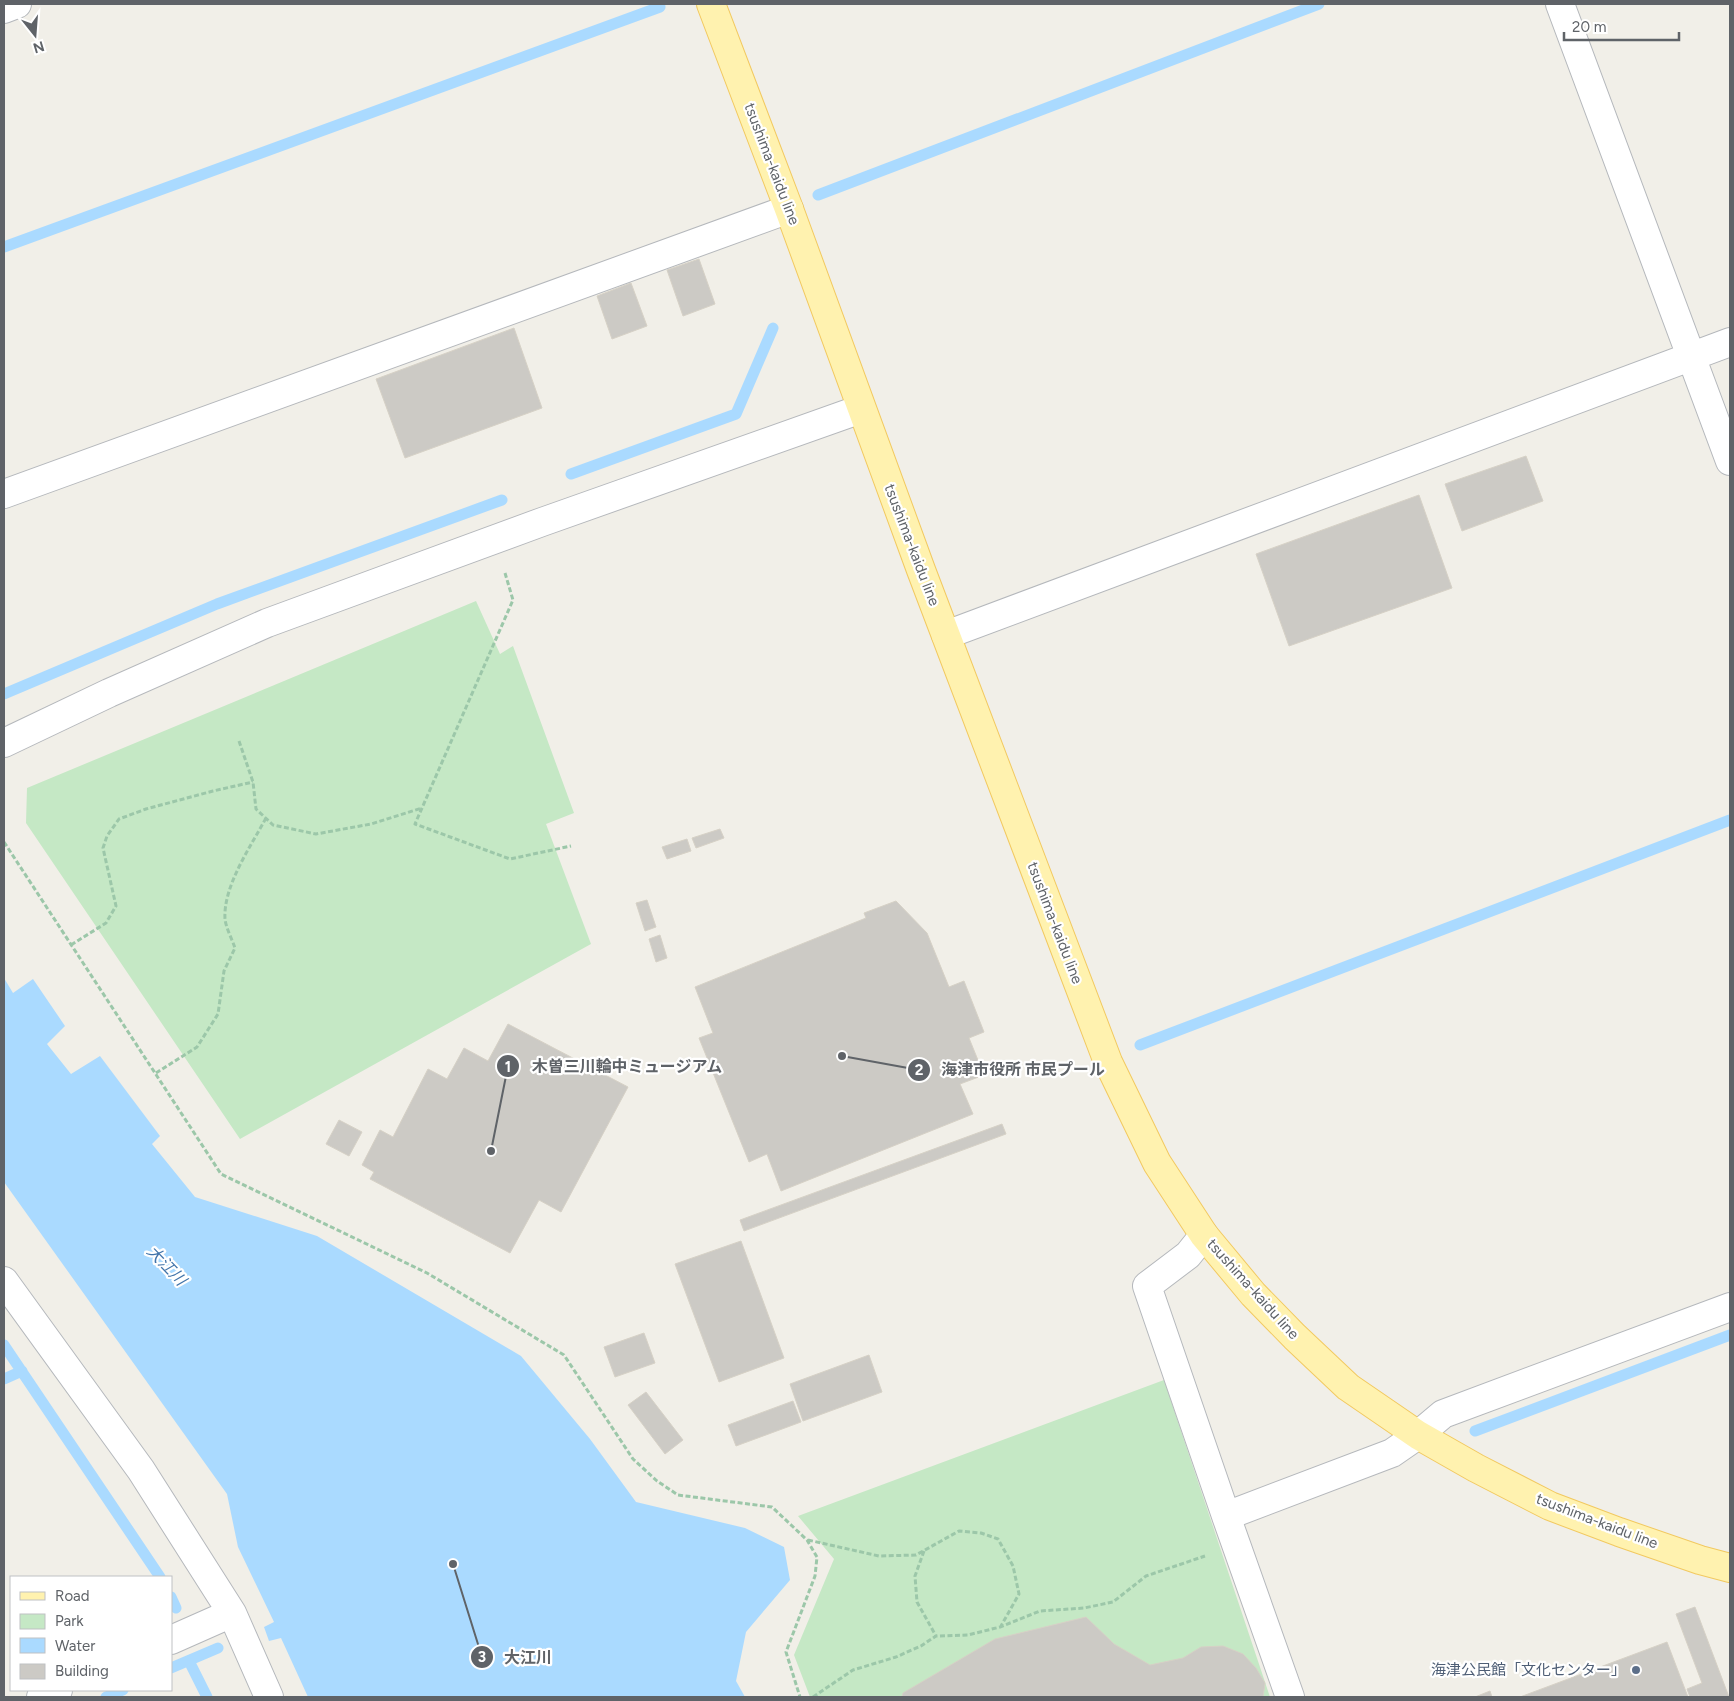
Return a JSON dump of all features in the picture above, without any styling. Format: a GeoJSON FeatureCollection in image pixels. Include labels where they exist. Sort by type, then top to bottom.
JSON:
{"type":"FeatureCollection","features":[{"type":"Feature","properties":{"kind":"main road","name":"tsushima-kaidu line"},"geometry":{"type":"LineString","coordinates":[[711,4],[789,209],[946,635],[1108,1062],[1157,1162],[1204,1235],[1253,1294],[1341,1381],[1418,1435],[1476,1468],[1550,1506],[1655,1544],[1730,1568]]}},
{"type":"Feature","properties":{"kind":"street"},"geometry":{"type":"LineString","coordinates":[[4,9],[17,4]]}},
{"type":"Feature","properties":{"kind":"street"},"geometry":{"type":"LineString","coordinates":[[1560,4],[1730,461]]}},
{"type":"Feature","properties":{"kind":"street"},"geometry":{"type":"LineString","coordinates":[[4,494],[789,209]]}},
{"type":"Feature","properties":{"kind":"street"},"geometry":{"type":"LineString","coordinates":[[946,635],[1730,342]]}},
{"type":"Feature","properties":{"kind":"street"},"geometry":{"type":"LineString","coordinates":[[4,744],[109,693],[267,623],[542,522],[862,409]]}},
{"type":"Feature","properties":{"kind":"street"},"geometry":{"type":"LineString","coordinates":[[1204,1235],[1188,1255],[1147,1286],[1290,1697]]}},
{"type":"Feature","properties":{"kind":"street"},"geometry":{"type":"LineString","coordinates":[[4,1281],[141,1470],[232,1613],[269,1697]]}},
{"type":"Feature","properties":{"kind":"street"},"geometry":{"type":"LineString","coordinates":[[1226,1516],[1392,1453],[1443,1414],[1730,1307]]}},
{"type":"Feature","properties":{"kind":"street"},"geometry":{"type":"LineString","coordinates":[[172,1640],[232,1613]]}},
{"type":"Feature","properties":{"kind":"street"},"geometry":{"type":"LineString","coordinates":[[41,1697],[56,1691]]}},
{"type":"Feature","properties":{"kind":"path"},"geometry":{"type":"LineString","coordinates":[[504,569],[513,600],[415,824],[510,859],[572,846]]}},
{"type":"Feature","properties":{"kind":"path"},"geometry":{"type":"LineString","coordinates":[[239,741],[253,782],[256,809],[273,825],[316,834],[371,824],[423,808]]}},
{"type":"Feature","properties":{"kind":"path"},"geometry":{"type":"LineString","coordinates":[[71,944],[106,923],[116,906],[103,848],[107,836],[119,819],[175,801],[253,782]]}},
{"type":"Feature","properties":{"kind":"path"},"geometry":{"type":"LineString","coordinates":[[156,1074],[198,1047],[218,1014],[224,970],[235,948],[225,920],[227,901],[236,874],[266,818]]}},
{"type":"Feature","properties":{"kind":"path"},"geometry":{"type":"LineString","coordinates":[[4,842],[221,1174],[427,1273],[564,1355],[632,1459],[657,1481],[678,1495],[772,1507],[807,1540],[817,1558],[815,1576],[786,1652],[800,1697]]}},
{"type":"Feature","properties":{"kind":"path"},"geometry":{"type":"LineString","coordinates":[[807,1540],[878,1556],[916,1555],[959,1531],[981,1533],[998,1539],[1013,1566],[1019,1594],[1000,1627]]}},
{"type":"Feature","properties":{"kind":"path"},"geometry":{"type":"LineString","coordinates":[[813,1697],[853,1670],[896,1657],[921,1646],[936,1636],[968,1635],[1000,1627],[1040,1611],[1084,1608],[1114,1602],[1146,1576],[1237,1545]]}},
{"type":"Feature","properties":{"kind":"path"},"geometry":{"type":"LineString","coordinates":[[925,1550],[915,1576],[917,1602],[936,1636]]}},
{"type":"Feature","properties":{"kind":"green space"},"geometry":{"type":"Polygon","coordinates":[[[476,601],[500,654],[513,646],[574,813],[546,824],[591,944],[240,1139],[26,823],[27,788],[476,601]]]}},
{"type":"Feature","properties":{"kind":"green space"},"geometry":{"type":"Polygon","coordinates":[[[1164,1380],[1270,1697],[810,1697],[794,1655],[834,1559],[798,1516],[1164,1380]]]}},
{"type":"Feature","properties":{"kind":"water"},"geometry":{"type":"Polygon","coordinates":[[[4,978],[13,993],[33,979],[65,1026],[47,1044],[71,1074],[100,1056],[160,1136],[152,1144],[195,1197],[317,1236],[521,1356],[590,1439],[636,1502],[745,1528],[784,1547],[790,1580],[746,1632],[736,1681],[745,1697],[308,1697],[281,1638],[269,1641],[264,1627],[274,1622],[238,1547],[227,1494],[4,1182],[4,978]]]}},
{"type":"Feature","properties":{"kind":"building"},"geometry":{"type":"Polygon","coordinates":[[[699,259],[715,304],[683,316],[667,270],[699,259]]]}},
{"type":"Feature","properties":{"kind":"building"},"geometry":{"type":"Polygon","coordinates":[[[631,283],[647,326],[612,339],[597,296],[631,283]]]}},
{"type":"Feature","properties":{"kind":"building"},"geometry":{"type":"Polygon","coordinates":[[[514,328],[542,408],[405,458],[376,379],[514,328]]]}},
{"type":"Feature","properties":{"kind":"building"},"geometry":{"type":"Polygon","coordinates":[[[1526,456],[1543,501],[1462,531],[1445,484],[1526,456]]]}},
{"type":"Feature","properties":{"kind":"building"},"geometry":{"type":"Polygon","coordinates":[[[1419,495],[1452,588],[1289,646],[1256,554],[1419,495]]]}},
{"type":"Feature","properties":{"kind":"building"},"geometry":{"type":"Polygon","coordinates":[[[720,829],[724,838],[696,848],[692,838],[720,829]]]}},
{"type":"Feature","properties":{"kind":"building"},"geometry":{"type":"Polygon","coordinates":[[[687,839],[691,851],[667,859],[662,847],[687,839]]]}},
{"type":"Feature","properties":{"kind":"building"},"geometry":{"type":"Polygon","coordinates":[[[647,900],[656,927],[645,931],[636,903],[647,900]]]}},
{"type":"Feature","properties":{"kind":"building"},"geometry":{"type":"Polygon","coordinates":[[[896,901],[927,933],[949,987],[964,981],[984,1032],[969,1038],[984,1075],[960,1084],[973,1114],[781,1191],[767,1154],[749,1162],[699,1038],[713,1033],[695,987],[866,918],[864,913],[896,901]]]}},
{"type":"Feature","properties":{"kind":"building"},"geometry":{"type":"Polygon","coordinates":[[[660,935],[667,958],[656,962],[649,939],[660,935]]]}},
{"type":"Feature","properties":{"kind":"building"},"geometry":{"type":"Polygon","coordinates":[[[508,1024],[628,1087],[561,1212],[539,1200],[510,1253],[370,1179],[374,1172],[362,1165],[380,1130],[393,1137],[428,1069],[447,1079],[464,1048],[488,1061],[508,1024]]]}},
{"type":"Feature","properties":{"kind":"building"},"geometry":{"type":"Polygon","coordinates":[[[339,1120],[362,1132],[349,1156],[326,1144],[339,1120]]]}},
{"type":"Feature","properties":{"kind":"building"},"geometry":{"type":"Polygon","coordinates":[[[1002,1124],[1006,1134],[744,1231],[740,1220],[1002,1124]]]}},
{"type":"Feature","properties":{"kind":"building"},"geometry":{"type":"Polygon","coordinates":[[[741,1241],[784,1358],[719,1382],[675,1264],[741,1241]]]}},
{"type":"Feature","properties":{"kind":"building"},"geometry":{"type":"Polygon","coordinates":[[[644,1333],[655,1363],[615,1377],[604,1347],[644,1333]]]}},
{"type":"Feature","properties":{"kind":"building"},"geometry":{"type":"Polygon","coordinates":[[[869,1355],[882,1392],[803,1421],[790,1384],[869,1355]]]}},
{"type":"Feature","properties":{"kind":"building"},"geometry":{"type":"Polygon","coordinates":[[[646,1392],[683,1440],[665,1454],[628,1405],[646,1392]]]}},
{"type":"Feature","properties":{"kind":"building"},"geometry":{"type":"Polygon","coordinates":[[[793,1401],[801,1422],[736,1446],[728,1425],[793,1401]]]}},
{"type":"Feature","properties":{"kind":"building"},"geometry":{"type":"Polygon","coordinates":[[[1695,1607],[1729,1697],[1690,1697],[1687,1689],[1702,1683],[1676,1614],[1695,1607]]]}},
{"type":"Feature","properties":{"kind":"building"},"geometry":{"type":"Polygon","coordinates":[[[1086,1617],[1114,1644],[1150,1665],[1183,1658],[1201,1647],[1223,1646],[1243,1654],[1256,1668],[1265,1683],[1263,1697],[902,1697],[903,1693],[995,1639],[1086,1617]]]}},
{"type":"Feature","properties":{"kind":"building","name":"海津公民館「文化センター」"},"geometry":{"type":"Polygon","coordinates":[[[1667,1642],[1688,1697],[1520,1697],[1667,1642]]]}},
{"type":"Feature","properties":{"kind":"building","name":"海津公民館「文化センター」"},"geometry":{"type":"Polygon","coordinates":[[[1490,1691],[1492,1697],[1475,1697],[1490,1691]]]}},
{"type":"Feature","properties":{"kind":"waterway"},"geometry":{"type":"LineString","coordinates":[[818,195],[1319,4]]}},
{"type":"Feature","properties":{"kind":"waterway"},"geometry":{"type":"LineString","coordinates":[[4,247],[660,7]]}},
{"type":"Feature","properties":{"kind":"waterway"},"geometry":{"type":"LineString","coordinates":[[571,474],[736,414],[773,328]]}},
{"type":"Feature","properties":{"kind":"waterway"},"geometry":{"type":"LineString","coordinates":[[4,694],[217,604],[502,500]]}},
{"type":"Feature","properties":{"kind":"waterway"},"geometry":{"type":"LineString","coordinates":[[1140,1045],[1730,820]]}},
{"type":"Feature","properties":{"kind":"waterway"},"geometry":{"type":"LineString","coordinates":[[1475,1431],[1730,1335]]}},
{"type":"Feature","properties":{"kind":"waterway"},"geometry":{"type":"LineString","coordinates":[[4,1345],[159,1576]]}},
{"type":"Feature","properties":{"kind":"waterway"},"geometry":{"type":"LineString","coordinates":[[4,1379],[22,1371]]}},
{"type":"Feature","properties":{"kind":"waterway"},"geometry":{"type":"LineString","coordinates":[[172,1599],[176,1608]]}},
{"type":"Feature","properties":{"kind":"waterway"},"geometry":{"type":"LineString","coordinates":[[172,1668],[218,1648]]}},
{"type":"Feature","properties":{"kind":"waterway"},"geometry":{"type":"LineString","coordinates":[[189,1661],[207,1697]]}},
{"type":"Feature","properties":{"kind":"waterway"},"geometry":{"type":"LineString","coordinates":[[106,1697],[121,1691]]}},
{"type":"Feature","properties":{"kind":"place","name":"海津市役所 市民プール"},"geometry":{"type":"Point","coordinates":[842,1056]}},
{"type":"Feature","properties":{"kind":"place","name":"木曽三川輪中ミュージアム"},"geometry":{"type":"Point","coordinates":[491,1151]}},
{"type":"Feature","properties":{"kind":"place","name":"大江川"},"geometry":{"type":"Point","coordinates":[453,1564]}},
{"type":"Feature","properties":{"kind":"place","name":"海津公民館「文化センター」"},"geometry":{"type":"Point","coordinates":[1636,1670]}}]}
